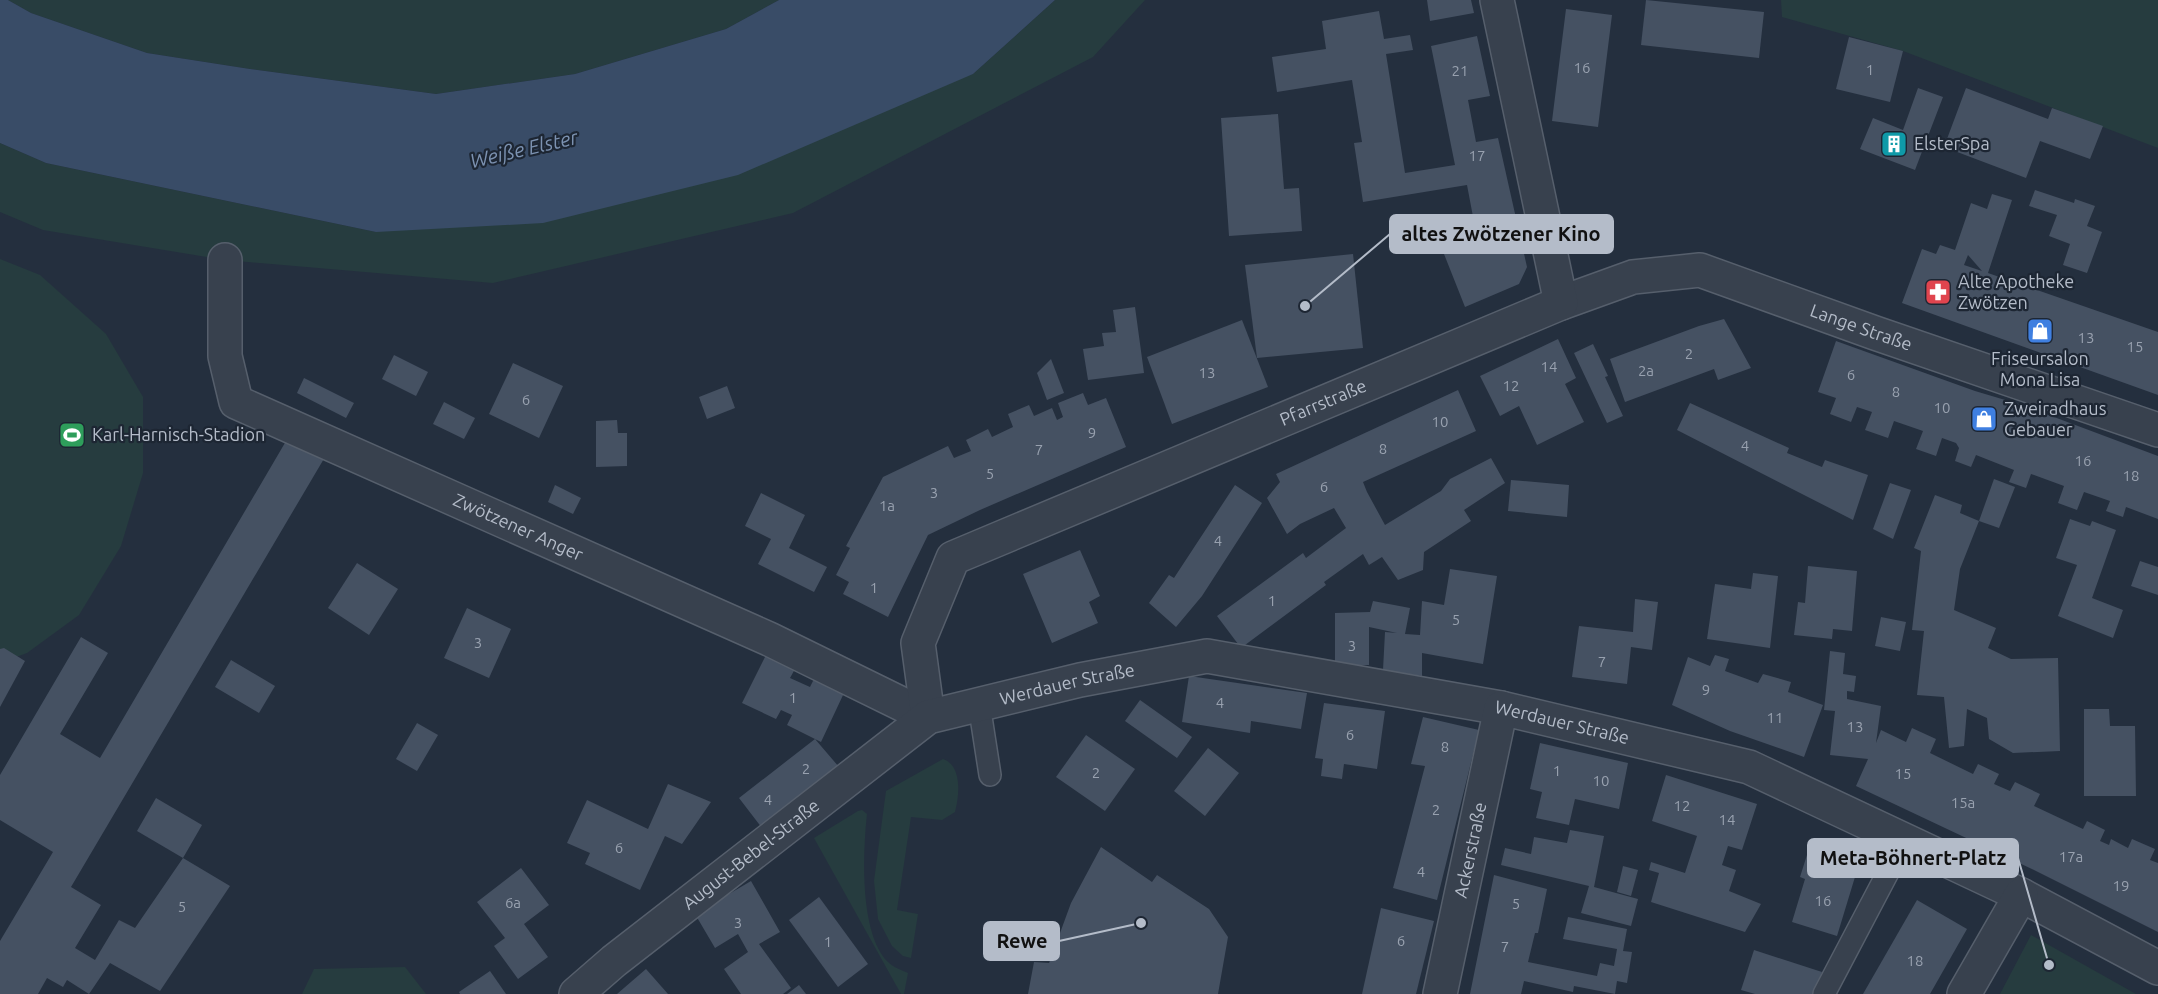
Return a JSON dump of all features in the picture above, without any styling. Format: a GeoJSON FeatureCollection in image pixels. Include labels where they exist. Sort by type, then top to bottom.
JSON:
{"type":"FeatureCollection","features":[{"type":"Feature","properties":{"kind":"street"},"geometry":{"type":"LineString","coordinates":[[1497,0],[1561,303]]}},
{"type":"Feature","properties":{"kind":"street","name":"Zwötzener Anger"},"geometry":{"type":"LineString","coordinates":[[225,260],[225,356],[236,402],[769,639],[928,717]]}},
{"type":"Feature","properties":{"kind":"street","name":"Lange Straße"},"geometry":{"type":"LineString","coordinates":[[1561,303],[1633,278],[1700,270],[2158,430]]}},
{"type":"Feature","properties":{"kind":"street","name":"Pfarrstraße"},"geometry":{"type":"LineString","coordinates":[[928,717],[918,643],[953,558],[1561,303]]}},
{"type":"Feature","properties":{"kind":"street","name":"Werdauer Straße"},"geometry":{"type":"LineString","coordinates":[[928,717],[1080,680],[1208,656],[1501,708],[1749,767],[2021,895],[2158,968]]}},
{"type":"Feature","properties":{"kind":"street","name":"Ackerstraße"},"geometry":{"type":"LineString","coordinates":[[1440,994],[1501,708]]}},
{"type":"Feature","properties":{"kind":"street","name":"August-Bebel-Straße"},"geometry":{"type":"LineString","coordinates":[[576,994],[614,961],[928,717]]}},
{"type":"Feature","properties":{"kind":"street"},"geometry":{"type":"LineString","coordinates":[[1964,994],[2021,895]]}},
{"type":"Feature","properties":{"kind":"lane"},"geometry":{"type":"LineString","coordinates":[[979,705],[990,775]]}},
{"type":"Feature","properties":{"kind":"lane"},"geometry":{"type":"LineString","coordinates":[[1824,994],[1905,840]]}},
{"type":"Feature","properties":{"kind":"green space"},"geometry":{"type":"Polygon","coordinates":[[[8,0],[779,0],[726,29],[575,74],[436,94],[147,53],[31,13],[8,0]]]}},
{"type":"Feature","properties":{"kind":"green space"},"geometry":{"type":"Polygon","coordinates":[[[1055,0],[1145,0],[1093,57],[793,213],[493,283],[225,260],[43,230],[0,212],[0,143],[46,163],[376,232],[973,74],[1055,0]]]}},
{"type":"Feature","properties":{"kind":"green space"},"geometry":{"type":"Polygon","coordinates":[[[1781,0],[2158,0],[2158,148],[1903,51],[1782,17],[1781,0]]]}},
{"type":"Feature","properties":{"kind":"green space","name":"Karl-Harnisch-Stadion"},"geometry":{"type":"Polygon","coordinates":[[[0,259],[40,275],[106,334],[143,397],[143,473],[121,546],[79,615],[27,653],[0,663],[0,259]]]}},
{"type":"Feature","properties":{"kind":"green space"},"geometry":{"type":"Polygon","coordinates":[[[943,759],[954,768],[957,775],[958,798],[955,812],[942,820],[911,817],[897,910],[918,914],[911,958],[903,956],[892,946],[878,919],[874,881],[886,791],[943,759]]]}},
{"type":"Feature","properties":{"kind":"green space"},"geometry":{"type":"Polygon","coordinates":[[[862,810],[867,814],[864,869],[872,932],[879,949],[888,962],[908,973],[904,994],[901,994],[814,838],[862,810]]]}},
{"type":"Feature","properties":{"kind":"green space"},"geometry":{"type":"Polygon","coordinates":[[[2031,935],[2136,994],[2000,994],[2031,935]]]}},
{"type":"Feature","properties":{"kind":"green space"},"geometry":{"type":"Polygon","coordinates":[[[405,967],[426,994],[302,994],[314,969],[405,967]]]}},
{"type":"Feature","properties":{"kind":"water","name":"Weiße Elster"},"geometry":{"type":"Polygon","coordinates":[[[0,0],[8,0],[31,13],[147,53],[436,94],[575,74],[726,29],[779,0],[1055,0],[973,74],[738,175],[543,223],[376,232],[46,163],[0,143],[0,0]]]}},
{"type":"Feature","properties":{"kind":"building"},"geometry":{"type":"Polygon","coordinates":[[[1427,0],[1471,0],[1474,13],[1430,21],[1427,0]]]}},
{"type":"Feature","properties":{"kind":"building"},"geometry":{"type":"Polygon","coordinates":[[[1646,0],[1764,12],[1759,58],[1641,45],[1646,0]]]}},
{"type":"Feature","properties":{"kind":"building"},"geometry":{"type":"Polygon","coordinates":[[[1566,9],[1612,15],[1598,127],[1552,121],[1566,9]]]}},
{"type":"Feature","properties":{"kind":"building"},"geometry":{"type":"Polygon","coordinates":[[[1379,11],[1384,39],[1410,35],[1413,50],[1386,54],[1405,173],[1455,165],[1431,46],[1477,36],[1490,96],[1468,100],[1476,142],[1498,138],[1527,267],[1519,284],[1465,307],[1444,254],[1478,243],[1467,185],[1363,202],[1354,143],[1362,142],[1352,80],[1277,92],[1272,57],[1326,49],[1322,21],[1379,11]]]}},
{"type":"Feature","properties":{"kind":"building"},"geometry":{"type":"Polygon","coordinates":[[[1849,37],[1903,51],[1890,102],[1836,89],[1849,37]]]}},
{"type":"Feature","properties":{"kind":"building","name":"ElsterSpa"},"geometry":{"type":"Polygon","coordinates":[[[1918,88],[1943,97],[1915,170],[1860,149],[1873,118],[1903,130],[1918,88]]]}},
{"type":"Feature","properties":{"kind":"building"},"geometry":{"type":"Polygon","coordinates":[[[1966,88],[2048,119],[2052,108],[2103,126],[2090,159],[2040,141],[2026,178],[1944,147],[1966,88]]]}},
{"type":"Feature","properties":{"kind":"building"},"geometry":{"type":"Polygon","coordinates":[[[1278,114],[1284,189],[1299,188],[1302,231],[1229,236],[1221,118],[1278,114]]]}},
{"type":"Feature","properties":{"kind":"building"},"geometry":{"type":"Polygon","coordinates":[[[2035,190],[2074,203],[2075,199],[2095,206],[2087,226],[2102,232],[2087,273],[2063,265],[2070,244],[2049,236],[2057,215],[2029,206],[2035,190]]]}},
{"type":"Feature","properties":{"kind":"building"},"geometry":{"type":"Polygon","coordinates":[[[1992,194],[2012,200],[1988,273],[2158,332],[2158,395],[1902,303],[1922,249],[1936,254],[1940,245],[1955,250],[1971,203],[1987,209],[1992,194]],[[1968,255],[1964,265],[1982,271],[1968,255]]]}},
{"type":"Feature","properties":{"kind":"building"},"geometry":{"type":"Polygon","coordinates":[[[1353,254],[1363,348],[1257,358],[1245,265],[1353,254]]]}},
{"type":"Feature","properties":{"kind":"building"},"geometry":{"type":"Polygon","coordinates":[[[1135,307],[1144,373],[1088,380],[1083,349],[1104,346],[1102,333],[1116,332],[1113,310],[1135,307]]]}},
{"type":"Feature","properties":{"kind":"building"},"geometry":{"type":"Polygon","coordinates":[[[1724,319],[1751,368],[1718,380],[1714,369],[1625,402],[1610,359],[1724,319]]]}},
{"type":"Feature","properties":{"kind":"building"},"geometry":{"type":"Polygon","coordinates":[[[1242,320],[1268,387],[1172,424],[1147,357],[1242,320]]]}},
{"type":"Feature","properties":{"kind":"building"},"geometry":{"type":"Polygon","coordinates":[[[1558,339],[1576,378],[1565,384],[1584,422],[1537,445],[1519,406],[1500,416],[1480,376],[1558,339]]]}},
{"type":"Feature","properties":{"kind":"building"},"geometry":{"type":"Polygon","coordinates":[[[1836,341],[1975,391],[2022,405],[2158,456],[2158,519],[2126,507],[2123,517],[2106,511],[2110,501],[2084,492],[2077,510],[2058,503],[2064,486],[2031,474],[2026,488],[2009,482],[2014,470],[1976,455],[1971,467],[1955,461],[1959,448],[1956,443],[1942,438],[1936,456],[1916,449],[1923,431],[1894,421],[1888,438],[1865,430],[1872,412],[1857,407],[1851,422],[1830,414],[1836,398],[1818,392],[1836,341]]]}},
{"type":"Feature","properties":{"kind":"building"},"geometry":{"type":"Polygon","coordinates":[[[1593,344],[1623,416],[1607,423],[1574,353],[1593,344]]]}},
{"type":"Feature","properties":{"kind":"building"},"geometry":{"type":"Polygon","coordinates":[[[394,355],[428,372],[416,396],[382,379],[394,355]]]}},
{"type":"Feature","properties":{"kind":"building"},"geometry":{"type":"Polygon","coordinates":[[[1051,359],[1064,393],[1047,400],[1037,373],[1051,359]]]}},
{"type":"Feature","properties":{"kind":"building"},"geometry":{"type":"Polygon","coordinates":[[[513,363],[563,386],[539,438],[489,414],[513,363]]]}},
{"type":"Feature","properties":{"kind":"building"},"geometry":{"type":"Polygon","coordinates":[[[304,378],[354,403],[346,418],[297,393],[304,378]]]}},
{"type":"Feature","properties":{"kind":"building"},"geometry":{"type":"Polygon","coordinates":[[[727,386],[735,408],[707,419],[699,397],[727,386]]]}},
{"type":"Feature","properties":{"kind":"building"},"geometry":{"type":"Polygon","coordinates":[[[1458,390],[1476,431],[1363,482],[1367,492],[1385,525],[1441,491],[1450,479],[1491,458],[1505,483],[1464,510],[1471,521],[1424,552],[1423,570],[1398,580],[1382,557],[1369,565],[1363,554],[1324,582],[1326,585],[1241,648],[1217,616],[1303,553],[1306,558],[1346,528],[1334,508],[1300,524],[1287,534],[1267,498],[1280,482],[1276,474],[1458,390]]]}},
{"type":"Feature","properties":{"kind":"building"},"geometry":{"type":"Polygon","coordinates":[[[1083,393],[1088,405],[1106,398],[1126,447],[928,535],[888,617],[843,594],[849,582],[836,575],[850,548],[846,546],[883,477],[948,446],[954,458],[971,451],[966,440],[988,429],[992,437],[1013,427],[1008,414],[1029,405],[1034,416],[1052,408],[1057,420],[1063,417],[1058,403],[1083,393]]]}},
{"type":"Feature","properties":{"kind":"building"},"geometry":{"type":"Polygon","coordinates":[[[444,402],[475,418],[464,439],[433,424],[444,402]]]}},
{"type":"Feature","properties":{"kind":"building"},"geometry":{"type":"Polygon","coordinates":[[[1690,403],[1789,448],[1787,453],[1822,467],[1825,460],[1868,475],[1853,520],[1677,430],[1690,403]]]}},
{"type":"Feature","properties":{"kind":"building"},"geometry":{"type":"Polygon","coordinates":[[[617,420],[618,433],[627,433],[627,466],[596,467],[596,421],[617,420]]]}},
{"type":"Feature","properties":{"kind":"building"},"geometry":{"type":"Polygon","coordinates":[[[289,436],[325,457],[71,887],[101,905],[75,948],[95,960],[119,920],[135,928],[183,858],[230,886],[160,991],[110,963],[89,994],[67,980],[63,987],[47,978],[38,994],[0,994],[0,941],[53,852],[0,820],[0,775],[81,637],[108,653],[60,734],[100,758],[289,436]]]}},
{"type":"Feature","properties":{"kind":"building"},"geometry":{"type":"Polygon","coordinates":[[[1994,479],[2015,487],[1999,528],[1979,521],[1994,479]]]}},
{"type":"Feature","properties":{"kind":"building"},"geometry":{"type":"Polygon","coordinates":[[[1511,480],[1569,485],[1567,517],[1508,511],[1511,480]]]}},
{"type":"Feature","properties":{"kind":"building"},"geometry":{"type":"Polygon","coordinates":[[[1890,483],[1911,490],[1893,539],[1873,529],[1890,483]]]}},
{"type":"Feature","properties":{"kind":"building"},"geometry":{"type":"Polygon","coordinates":[[[555,485],[581,498],[573,514],[548,502],[555,485]]]}},
{"type":"Feature","properties":{"kind":"building"},"geometry":{"type":"Polygon","coordinates":[[[1235,485],[1262,503],[1202,596],[1176,627],[1149,603],[1169,575],[1174,578],[1235,485]]]}},
{"type":"Feature","properties":{"kind":"building"},"geometry":{"type":"Polygon","coordinates":[[[761,493],[805,515],[789,548],[827,567],[814,592],[758,564],[771,539],[745,526],[761,493]]]}},
{"type":"Feature","properties":{"kind":"building"},"geometry":{"type":"Polygon","coordinates":[[[1935,495],[1962,505],[1960,513],[1979,521],[1960,569],[1954,610],[1996,628],[1988,648],[2011,659],[2058,658],[2060,751],[2013,753],[1989,739],[1987,718],[1967,709],[1964,746],[1949,748],[1944,697],[1917,695],[1924,631],[1912,630],[1921,551],[1914,548],[1935,495]]]}},
{"type":"Feature","properties":{"kind":"building"},"geometry":{"type":"Polygon","coordinates":[[[2070,519],[2090,526],[2092,521],[2116,530],[2092,598],[2123,610],[2113,638],[2058,616],[2077,565],[2056,558],[2070,519]]]}},
{"type":"Feature","properties":{"kind":"building"},"geometry":{"type":"Polygon","coordinates":[[[1080,550],[1100,596],[1089,602],[1098,623],[1052,643],[1023,574],[1080,550]]]}},
{"type":"Feature","properties":{"kind":"building"},"geometry":{"type":"Polygon","coordinates":[[[2140,561],[2158,567],[2158,595],[2131,586],[2140,561]]]}},
{"type":"Feature","properties":{"kind":"building"},"geometry":{"type":"Polygon","coordinates":[[[357,563],[398,589],[369,635],[328,608],[357,563]]]}},
{"type":"Feature","properties":{"kind":"building"},"geometry":{"type":"Polygon","coordinates":[[[1808,566],[1857,571],[1852,631],[1833,629],[1832,639],[1794,635],[1798,602],[1805,603],[1808,566]]]}},
{"type":"Feature","properties":{"kind":"building"},"geometry":{"type":"Polygon","coordinates":[[[1450,569],[1497,576],[1483,664],[1422,653],[1422,676],[1383,670],[1385,632],[1397,633],[1369,627],[1369,665],[1335,665],[1335,613],[1370,612],[1373,601],[1410,608],[1405,634],[1420,635],[1422,601],[1444,605],[1450,569]]]}},
{"type":"Feature","properties":{"kind":"building"},"geometry":{"type":"Polygon","coordinates":[[[1753,573],[1778,576],[1770,648],[1707,639],[1715,584],[1751,589],[1753,573]]]}},
{"type":"Feature","properties":{"kind":"building"},"geometry":{"type":"Polygon","coordinates":[[[1635,599],[1658,602],[1652,650],[1631,647],[1627,684],[1572,677],[1579,626],[1633,632],[1635,599]]]}},
{"type":"Feature","properties":{"kind":"building"},"geometry":{"type":"Polygon","coordinates":[[[467,608],[511,629],[489,678],[444,658],[467,608]]]}},
{"type":"Feature","properties":{"kind":"building"},"geometry":{"type":"Polygon","coordinates":[[[1881,617],[1906,622],[1900,651],[1875,646],[1881,617]]]}},
{"type":"Feature","properties":{"kind":"building"},"geometry":{"type":"Polygon","coordinates":[[[4,648],[25,661],[0,707],[0,649],[4,648]]]}},
{"type":"Feature","properties":{"kind":"building"},"geometry":{"type":"Polygon","coordinates":[[[1830,651],[1845,653],[1843,674],[1856,676],[1854,692],[1847,691],[1847,699],[1881,706],[1876,743],[1881,730],[1906,742],[1912,728],[1936,739],[1930,753],[1973,774],[1978,764],[1999,774],[1994,784],[2010,791],[2015,782],[2040,794],[2034,806],[2083,829],[2087,821],[2105,830],[2100,841],[2109,845],[2111,839],[2128,848],[2132,839],[2155,849],[2150,860],[2158,863],[2158,932],[2034,870],[1856,786],[1868,759],[1830,755],[1835,711],[1824,710],[1830,651]]]}},
{"type":"Feature","properties":{"kind":"building"},"geometry":{"type":"Polygon","coordinates":[[[766,655],[795,669],[790,678],[810,687],[814,679],[844,693],[821,742],[787,725],[792,715],[781,710],[776,719],[742,703],[766,655]]]}},
{"type":"Feature","properties":{"kind":"building"},"geometry":{"type":"Polygon","coordinates":[[[1715,655],[1729,659],[1725,671],[1758,683],[1763,674],[1791,682],[1788,692],[1823,705],[1804,757],[1730,731],[1672,705],[1688,657],[1710,666],[1715,655]]]}},
{"type":"Feature","properties":{"kind":"building"},"geometry":{"type":"Polygon","coordinates":[[[231,660],[275,686],[259,713],[215,687],[231,660]]]}},
{"type":"Feature","properties":{"kind":"building"},"geometry":{"type":"Polygon","coordinates":[[[1189,676],[1307,693],[1301,729],[1251,721],[1250,733],[1182,722],[1189,676]]]}},
{"type":"Feature","properties":{"kind":"building"},"geometry":{"type":"Polygon","coordinates":[[[1140,700],[1192,737],[1177,758],[1125,721],[1140,700]]]}},
{"type":"Feature","properties":{"kind":"building"},"geometry":{"type":"Polygon","coordinates":[[[1324,703],[1385,711],[1377,769],[1344,764],[1342,779],[1321,776],[1323,759],[1315,758],[1324,703]]]}},
{"type":"Feature","properties":{"kind":"building"},"geometry":{"type":"Polygon","coordinates":[[[2084,709],[2109,709],[2110,726],[2135,726],[2136,796],[2084,796],[2084,709]]]}},
{"type":"Feature","properties":{"kind":"building"},"geometry":{"type":"Polygon","coordinates":[[[1423,717],[1479,730],[1437,900],[1393,888],[1425,766],[1411,764],[1423,717]]]}},
{"type":"Feature","properties":{"kind":"building"},"geometry":{"type":"Polygon","coordinates":[[[417,723],[438,735],[417,771],[396,759],[417,723]]]}},
{"type":"Feature","properties":{"kind":"building"},"geometry":{"type":"Polygon","coordinates":[[[1086,735],[1135,769],[1105,811],[1056,777],[1086,735]]]}},
{"type":"Feature","properties":{"kind":"building"},"geometry":{"type":"Polygon","coordinates":[[[815,739],[839,767],[762,828],[739,798],[815,739]]]}},
{"type":"Feature","properties":{"kind":"building"},"geometry":{"type":"Polygon","coordinates":[[[1540,743],[1628,763],[1619,809],[1575,799],[1569,825],[1536,818],[1542,792],[1530,789],[1540,743]]]}},
{"type":"Feature","properties":{"kind":"building"},"geometry":{"type":"Polygon","coordinates":[[[1208,748],[1239,773],[1205,816],[1174,791],[1208,748]]]}},
{"type":"Feature","properties":{"kind":"building"},"geometry":{"type":"Polygon","coordinates":[[[1666,775],[1757,804],[1742,850],[1728,846],[1722,865],[1736,870],[1729,891],[1761,904],[1745,932],[1651,902],[1659,873],[1649,870],[1651,862],[1685,873],[1697,836],[1652,821],[1666,775]]]}},
{"type":"Feature","properties":{"kind":"building"},"geometry":{"type":"Polygon","coordinates":[[[668,784],[711,802],[682,844],[665,836],[640,890],[585,864],[590,853],[567,843],[587,800],[648,829],[668,784]]]}},
{"type":"Feature","properties":{"kind":"building"},"geometry":{"type":"Polygon","coordinates":[[[156,798],[202,825],[183,858],[137,831],[156,798]]]}},
{"type":"Feature","properties":{"kind":"building"},"geometry":{"type":"Polygon","coordinates":[[[1570,830],[1604,836],[1594,887],[1638,899],[1631,926],[1581,913],[1589,886],[1501,865],[1505,848],[1531,854],[1534,837],[1567,843],[1570,830]]]}},
{"type":"Feature","properties":{"kind":"building"},"geometry":{"type":"Polygon","coordinates":[[[1812,839],[1862,854],[1837,936],[1792,922],[1805,879],[1800,877],[1812,839]]]}},
{"type":"Feature","properties":{"kind":"building"},"geometry":{"type":"Polygon","coordinates":[[[1101,847],[1152,882],[1157,875],[1209,909],[1228,937],[1218,994],[1028,994],[1034,962],[1049,963],[1071,903],[1101,847]]]}},
{"type":"Feature","properties":{"kind":"building"},"geometry":{"type":"Polygon","coordinates":[[[1623,866],[1638,870],[1631,896],[1617,892],[1623,866]]]}},
{"type":"Feature","properties":{"kind":"building"},"geometry":{"type":"Polygon","coordinates":[[[521,868],[549,905],[524,924],[548,957],[518,979],[494,946],[505,938],[477,902],[521,868]]]}},
{"type":"Feature","properties":{"kind":"building"},"geometry":{"type":"Polygon","coordinates":[[[1494,875],[1547,889],[1538,933],[1535,933],[1528,962],[1597,976],[1600,963],[1614,966],[1617,949],[1563,939],[1568,917],[1627,929],[1623,951],[1632,952],[1627,983],[1617,981],[1615,994],[1574,986],[1573,992],[1524,981],[1521,994],[1470,994],[1494,875]]]}},
{"type":"Feature","properties":{"kind":"building"},"geometry":{"type":"Polygon","coordinates":[[[751,881],[780,932],[759,944],[791,988],[783,994],[741,994],[724,969],[748,952],[738,934],[715,948],[695,914],[751,881]]]}},
{"type":"Feature","properties":{"kind":"building"},"geometry":{"type":"Polygon","coordinates":[[[819,897],[868,964],[838,987],[789,920],[819,897]]]}},
{"type":"Feature","properties":{"kind":"building"},"geometry":{"type":"Polygon","coordinates":[[[1917,900],[1967,929],[1930,994],[1863,994],[1917,900]]]}},
{"type":"Feature","properties":{"kind":"building"},"geometry":{"type":"Polygon","coordinates":[[[1381,908],[1434,921],[1416,994],[1362,994],[1381,908]]]}},
{"type":"Feature","properties":{"kind":"building"},"geometry":{"type":"Polygon","coordinates":[[[1754,950],[1822,972],[1815,994],[1755,994],[1741,990],[1754,950]]]}},
{"type":"Feature","properties":{"kind":"building"},"geometry":{"type":"Polygon","coordinates":[[[646,969],[668,994],[617,994],[646,969]]]}},
{"type":"Feature","properties":{"kind":"building"},"geometry":{"type":"Polygon","coordinates":[[[490,971],[506,994],[460,994],[459,992],[490,971]]]}},
{"type":"Feature","properties":{"kind":"building"},"geometry":{"type":"Polygon","coordinates":[[[799,985],[806,994],[787,994],[799,985]]]}},
{"type":"Feature","properties":{"kind":"place","name":"ElsterSpa"},"geometry":{"type":"Point","coordinates":[1894,144]}},
{"type":"Feature","properties":{"kind":"place","name":"Alte Apotheke Zwötzen"},"geometry":{"type":"Point","coordinates":[1938,292]}},
{"type":"Feature","properties":{"kind":"place","name":"altes Zwötzener Kino"},"geometry":{"type":"Point","coordinates":[1305,306]}},
{"type":"Feature","properties":{"kind":"place","name":"Friseursalon Mona Lisa"},"geometry":{"type":"Point","coordinates":[2040,331]}},
{"type":"Feature","properties":{"kind":"place","name":"Zweiradhaus Gebauer"},"geometry":{"type":"Point","coordinates":[1984,419]}},
{"type":"Feature","properties":{"kind":"place","name":"Karl-Harnisch-Stadion"},"geometry":{"type":"Point","coordinates":[72,435]}},
{"type":"Feature","properties":{"kind":"place","name":"Rewe"},"geometry":{"type":"Point","coordinates":[1141,923]}},
{"type":"Feature","properties":{"kind":"place","name":"Meta-Böhnert-Platz"},"geometry":{"type":"Point","coordinates":[2049,965]}}]}
